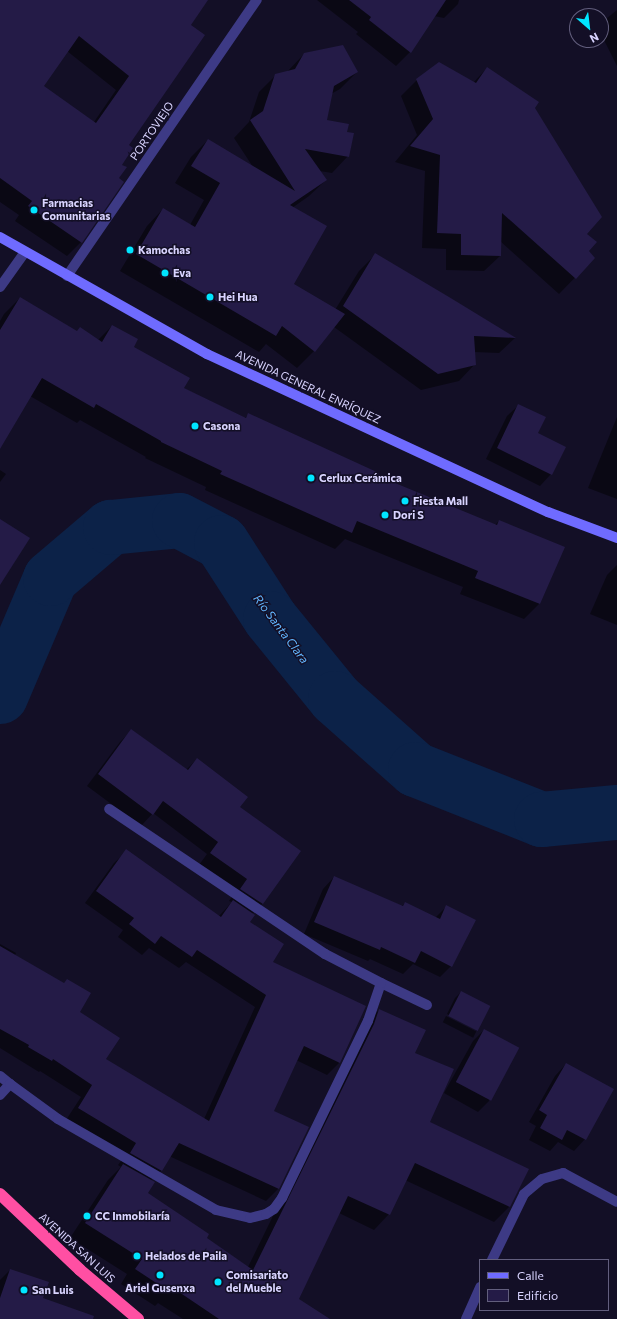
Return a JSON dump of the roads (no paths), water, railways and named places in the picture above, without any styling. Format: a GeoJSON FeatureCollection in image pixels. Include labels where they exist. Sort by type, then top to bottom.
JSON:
{"type":"FeatureCollection","features":[{"type":"Feature","properties":{"kind":"highway","name":"AVENIDA SAN LUIS"},"geometry":{"type":"LineString","coordinates":[[0,1194],[80,1270],[138,1319]]}},
{"type":"Feature","properties":{"kind":"main road","name":"AVENIDA GENERAL ENRÍQUEZ"},"geometry":{"type":"LineString","coordinates":[[0,237],[207,354],[548,512],[617,538]]}},
{"type":"Feature","properties":{"kind":"street","name":"PORTOVIEJO"},"geometry":{"type":"LineString","coordinates":[[67,276],[257,0]]}},
{"type":"Feature","properties":{"kind":"street"},"geometry":{"type":"LineString","coordinates":[[0,287],[25,252]]}},
{"type":"Feature","properties":{"kind":"street"},"geometry":{"type":"LineString","coordinates":[[109,809],[325,954],[427,1005]]}},
{"type":"Feature","properties":{"kind":"street"},"geometry":{"type":"LineString","coordinates":[[0,1076],[58,1119],[216,1210],[250,1218],[266,1214],[274,1209],[282,1198],[368,1021],[381,983]]}},
{"type":"Feature","properties":{"kind":"street"},"geometry":{"type":"LineString","coordinates":[[0,1095],[10,1084]]}},
{"type":"Feature","properties":{"kind":"street"},"geometry":{"type":"LineString","coordinates":[[492,1259],[524,1194],[542,1179],[563,1174],[617,1202]]}},
{"type":"Feature","properties":{"kind":"street"},"geometry":{"type":"LineString","coordinates":[[466,1319],[479,1289]]}},
{"type":"Feature","properties":{"kind":"waterway","name":"Río Santa Clara"},"geometry":{"type":"LineString","coordinates":[[0,696],[50,578],[110,527],[179,520],[221,542],[270,618],[335,698],[415,769],[541,819],[617,812]]}},
{"type":"Feature","properties":{"kind":"place","name":"Farmacias Comunitarias"},"geometry":{"type":"Point","coordinates":[34,210]}},
{"type":"Feature","properties":{"kind":"place","name":"Kamochas"},"geometry":{"type":"Point","coordinates":[130,250]}},
{"type":"Feature","properties":{"kind":"place","name":"Eva"},"geometry":{"type":"Point","coordinates":[165,273]}},
{"type":"Feature","properties":{"kind":"place","name":"Hei Hua"},"geometry":{"type":"Point","coordinates":[210,297]}},
{"type":"Feature","properties":{"kind":"place","name":"Casona"},"geometry":{"type":"Point","coordinates":[195,426]}},
{"type":"Feature","properties":{"kind":"place","name":"Cerlux Cerámica"},"geometry":{"type":"Point","coordinates":[311,478]}},
{"type":"Feature","properties":{"kind":"place","name":"Fiesta Mall"},"geometry":{"type":"Point","coordinates":[405,501]}},
{"type":"Feature","properties":{"kind":"place","name":"Dori S"},"geometry":{"type":"Point","coordinates":[385,515]}},
{"type":"Feature","properties":{"kind":"place","name":"CC Inmobilaría"},"geometry":{"type":"Point","coordinates":[87,1216]}},
{"type":"Feature","properties":{"kind":"place","name":"Helados de Paila"},"geometry":{"type":"Point","coordinates":[137,1256]}},
{"type":"Feature","properties":{"kind":"place","name":"Ariel Gusenxa"},"geometry":{"type":"Point","coordinates":[160,1275]}},
{"type":"Feature","properties":{"kind":"place","name":"Comisariato del Mueble"},"geometry":{"type":"Point","coordinates":[218,1282]}},
{"type":"Feature","properties":{"kind":"place","name":"San Luis"},"geometry":{"type":"Point","coordinates":[24,1290]}}]}
